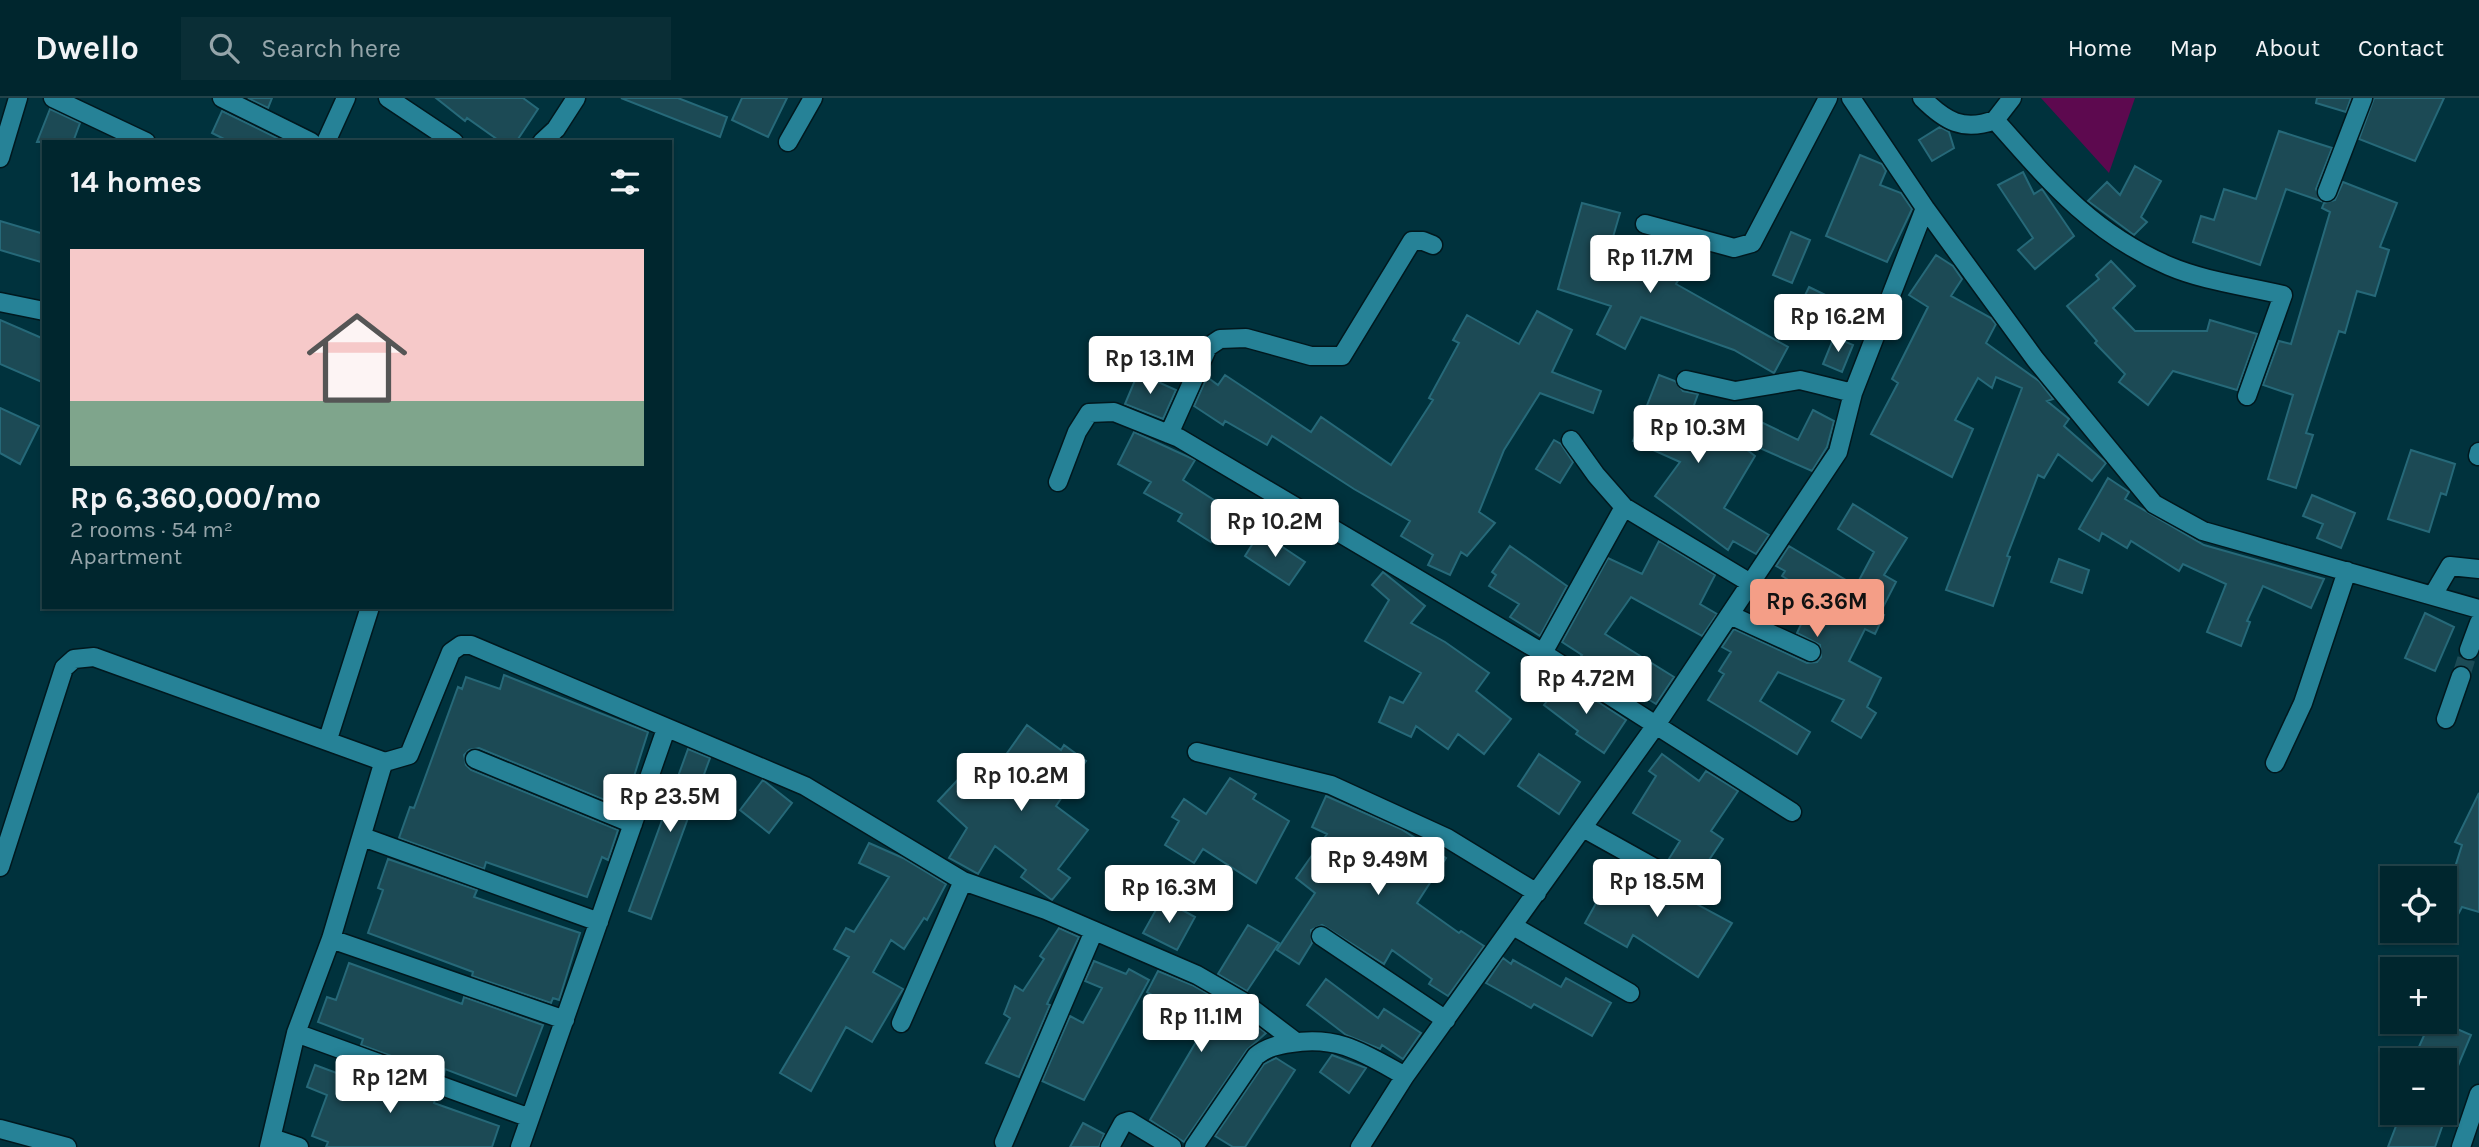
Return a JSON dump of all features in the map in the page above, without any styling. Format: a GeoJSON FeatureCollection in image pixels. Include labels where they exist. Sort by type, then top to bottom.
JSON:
{"type":"FeatureCollection","features":[{"type":"Feature","properties":{"kind":"street"},"geometry":{"type":"LineString","coordinates":[[0,158],[18,98]]}},
{"type":"Feature","properties":{"kind":"street"},"geometry":{"type":"LineString","coordinates":[[53,98],[142,140]]}},
{"type":"Feature","properties":{"kind":"street"},"geometry":{"type":"LineString","coordinates":[[222,98],[306,140]]}},
{"type":"Feature","properties":{"kind":"street"},"geometry":{"type":"LineString","coordinates":[[327,140],[346,98]]}},
{"type":"Feature","properties":{"kind":"street"},"geometry":{"type":"LineString","coordinates":[[388,98],[451,140]]}},
{"type":"Feature","properties":{"kind":"street"},"geometry":{"type":"LineString","coordinates":[[544,140],[556,130],[576,98]]}},
{"type":"Feature","properties":{"kind":"street"},"geometry":{"type":"LineString","coordinates":[[788,142],[813,98]]}},
{"type":"Feature","properties":{"kind":"street"},"geometry":{"type":"LineString","coordinates":[[1644,224],[1734,248],[1752,243],[1828,98]]}},
{"type":"Feature","properties":{"kind":"street"},"geometry":{"type":"LineString","coordinates":[[1851,98],[1925,208],[2035,359],[2154,504],[2203,531],[2347,572],[2439,583],[2479,609]]}},
{"type":"Feature","properties":{"kind":"street"},"geometry":{"type":"LineString","coordinates":[[1922,98],[1951,123],[1967,126],[1995,120],[2012,98]]}},
{"type":"Feature","properties":{"kind":"street"},"geometry":{"type":"LineString","coordinates":[[2327,192],[2363,98]]}},
{"type":"Feature","properties":{"kind":"street"},"geometry":{"type":"LineString","coordinates":[[1995,120],[2063,197],[2104,231],[2171,267],[2283,295],[2247,396]]}},
{"type":"Feature","properties":{"kind":"street"},"geometry":{"type":"LineString","coordinates":[[1360,1147],[1405,1076],[1656,725],[1838,452],[1853,393],[1925,208]]}},
{"type":"Feature","properties":{"kind":"street"},"geometry":{"type":"LineString","coordinates":[[1169,434],[1208,347],[1230,337],[1245,338],[1311,355],[1342,356],[1412,242],[1423,241],[1433,245]]}},
{"type":"Feature","properties":{"kind":"street"},"geometry":{"type":"LineString","coordinates":[[0,302],[42,311]]}},
{"type":"Feature","properties":{"kind":"street"},"geometry":{"type":"LineString","coordinates":[[1686,380],[1735,391],[1800,380],[1853,393]]}},
{"type":"Feature","properties":{"kind":"street"},"geometry":{"type":"LineString","coordinates":[[1058,482],[1077,432],[1089,414],[1114,412],[1169,434],[1544,653],[1792,812]]}},
{"type":"Feature","properties":{"kind":"street"},"geometry":{"type":"LineString","coordinates":[[1571,440],[1595,475],[1624,507],[1752,583]]}},
{"type":"Feature","properties":{"kind":"street"},"geometry":{"type":"LineString","coordinates":[[1544,653],[1624,507]]}},
{"type":"Feature","properties":{"kind":"street"},"geometry":{"type":"LineString","coordinates":[[2439,583],[2455,565],[2479,569]]}},
{"type":"Feature","properties":{"kind":"street"},"geometry":{"type":"LineString","coordinates":[[2275,763],[2303,703],[2347,572]]}},
{"type":"Feature","properties":{"kind":"street"},"geometry":{"type":"LineString","coordinates":[[328,739],[369,609]]}},
{"type":"Feature","properties":{"kind":"street"},"geometry":{"type":"LineString","coordinates":[[1730,615],[1811,652]]}},
{"type":"Feature","properties":{"kind":"street"},"geometry":{"type":"LineString","coordinates":[[2469,650],[2479,623]]}},
{"type":"Feature","properties":{"kind":"street"},"geometry":{"type":"LineString","coordinates":[[0,867],[64,668],[75,659],[94,657],[328,739],[385,762],[409,755],[451,652],[461,645],[471,645],[805,786],[963,881],[1046,910],[1196,975],[1242,1001],[1296,1042]]}},
{"type":"Feature","properties":{"kind":"street"},"geometry":{"type":"LineString","coordinates":[[2446,719],[2461,676]]}},
{"type":"Feature","properties":{"kind":"street"},"geometry":{"type":"LineString","coordinates":[[520,1147],[666,729]]}},
{"type":"Feature","properties":{"kind":"street"},"geometry":{"type":"LineString","coordinates":[[1197,752],[1331,785],[1447,838],[1537,893]]}},
{"type":"Feature","properties":{"kind":"street"},"geometry":{"type":"LineString","coordinates":[[475,759],[633,824]]}},
{"type":"Feature","properties":{"kind":"street"},"geometry":{"type":"LineString","coordinates":[[299,1147],[271,1142],[296,1033],[331,939],[385,762]]}},
{"type":"Feature","properties":{"kind":"street"},"geometry":{"type":"LineString","coordinates":[[1583,828],[1698,892]]}},
{"type":"Feature","properties":{"kind":"street"},"geometry":{"type":"LineString","coordinates":[[363,837],[599,922]]}},
{"type":"Feature","properties":{"kind":"street"},"geometry":{"type":"LineString","coordinates":[[901,1023],[963,881]]}},
{"type":"Feature","properties":{"kind":"street"},"geometry":{"type":"LineString","coordinates":[[1513,926],[1630,993]]}},
{"type":"Feature","properties":{"kind":"street"},"geometry":{"type":"LineString","coordinates":[[1004,1142],[1094,931]]}},
{"type":"Feature","properties":{"kind":"street"},"geometry":{"type":"LineString","coordinates":[[1321,936],[1446,1020]]}},
{"type":"Feature","properties":{"kind":"street"},"geometry":{"type":"LineString","coordinates":[[331,939],[565,1020]]}},
{"type":"Feature","properties":{"kind":"street"},"geometry":{"type":"LineString","coordinates":[[296,1033],[530,1118]]}},
{"type":"Feature","properties":{"kind":"street"},"geometry":{"type":"LineString","coordinates":[[1195,1147],[1256,1056],[1265,1049],[1296,1042],[1334,1041],[1405,1076]]}},
{"type":"Feature","properties":{"kind":"street"},"geometry":{"type":"LineString","coordinates":[[2461,1147],[2479,1094]]}},
{"type":"Feature","properties":{"kind":"street"},"geometry":{"type":"LineString","coordinates":[[1110,1147],[1123,1123],[1129,1121],[1172,1147]]}},
{"type":"Feature","properties":{"kind":"street"},"geometry":{"type":"LineString","coordinates":[[0,1129],[67,1147]]}},
{"type":"Feature","properties":{"kind":"shaded area"},"geometry":{"type":"Polygon","coordinates":[[[2041,98],[2135,98],[2109,173],[2041,98]]]}},
{"type":"Feature","properties":{"kind":"building"},"geometry":{"type":"Polygon","coordinates":[[[248,98],[272,98],[268,108],[248,98]]]}},
{"type":"Feature","properties":{"kind":"building"},"geometry":{"type":"Polygon","coordinates":[[[436,98],[523,98],[538,109],[517,140],[498,140],[467,118],[465,121],[436,98]]]}},
{"type":"Feature","properties":{"kind":"building"},"geometry":{"type":"Polygon","coordinates":[[[621,98],[678,98],[727,117],[720,137],[621,98]]]}},
{"type":"Feature","properties":{"kind":"building"},"geometry":{"type":"Polygon","coordinates":[[[742,98],[787,98],[768,137],[732,120],[742,98]]]}},
{"type":"Feature","properties":{"kind":"building"},"geometry":{"type":"Polygon","coordinates":[[[2317,98],[2351,98],[2346,112],[2316,103],[2317,98]]]}},
{"type":"Feature","properties":{"kind":"building"},"geometry":{"type":"Polygon","coordinates":[[[2374,98],[2444,98],[2415,161],[2359,139],[2374,98]]]}},
{"type":"Feature","properties":{"kind":"building"},"geometry":{"type":"Polygon","coordinates":[[[50,109],[80,123],[74,140],[37,142],[50,109]]]}},
{"type":"Feature","properties":{"kind":"building"},"geometry":{"type":"Polygon","coordinates":[[[222,111],[281,140],[226,140],[212,133],[222,111]]]}},
{"type":"Feature","properties":{"kind":"building"},"geometry":{"type":"Polygon","coordinates":[[[1940,127],[1949,132],[1954,148],[1932,161],[1919,140],[1940,127]]]}},
{"type":"Feature","properties":{"kind":"building"},"geometry":{"type":"Polygon","coordinates":[[[2279,131],[2332,148],[2316,189],[2321,201],[2286,189],[2260,265],[2193,242],[2201,216],[2214,220],[2224,189],[2256,199],[2279,131]]]}},
{"type":"Feature","properties":{"kind":"building"},"geometry":{"type":"Polygon","coordinates":[[[1860,155],[1882,164],[1886,171],[1880,185],[1901,193],[1912,209],[1887,262],[1826,236],[1860,155]]]}},
{"type":"Feature","properties":{"kind":"building"},"geometry":{"type":"Polygon","coordinates":[[[2135,166],[2161,181],[2141,217],[2147,222],[2134,235],[2088,201],[2107,182],[2120,195],[2135,166]]]}},
{"type":"Feature","properties":{"kind":"building"},"geometry":{"type":"Polygon","coordinates":[[[2023,172],[2034,194],[2042,189],[2074,236],[2035,269],[2018,250],[2033,238],[1998,185],[2023,172]]]}},
{"type":"Feature","properties":{"kind":"building"},"geometry":{"type":"Polygon","coordinates":[[[2343,182],[2397,203],[2380,247],[2389,250],[2375,296],[2357,291],[2345,333],[2339,331],[2306,433],[2313,435],[2296,488],[2268,479],[2293,395],[2263,385],[2279,341],[2291,344],[2330,212],[2322,208],[2324,203],[2335,200],[2343,182]]]}},
{"type":"Feature","properties":{"kind":"building"},"geometry":{"type":"Polygon","coordinates":[[[1582,203],[1620,213],[1608,254],[1679,279],[1676,284],[1788,347],[1774,373],[1734,350],[1641,317],[1625,349],[1597,334],[1611,306],[1558,289],[1582,203]]]}},
{"type":"Feature","properties":{"kind":"building"},"geometry":{"type":"Polygon","coordinates":[[[0,221],[42,233],[42,262],[0,250],[0,221]]]}},
{"type":"Feature","properties":{"kind":"building"},"geometry":{"type":"Polygon","coordinates":[[[1791,232],[1810,240],[1792,283],[1773,275],[1791,232]]]}},
{"type":"Feature","properties":{"kind":"building"},"geometry":{"type":"Polygon","coordinates":[[[1936,255],[1953,266],[1962,279],[1951,296],[1991,318],[1996,324],[1986,343],[2039,381],[2053,399],[2047,401],[2069,419],[2064,426],[2106,463],[2092,481],[2058,454],[2044,478],[2038,475],[2007,556],[2010,557],[1993,606],[1946,590],[2022,388],[1996,377],[1992,388],[1978,378],[1955,420],[1973,429],[1952,477],[1871,434],[1898,383],[1892,379],[1928,307],[1909,295],[1936,255]]]}},
{"type":"Feature","properties":{"kind":"building"},"geometry":{"type":"Polygon","coordinates":[[[2111,261],[2135,286],[2113,308],[2135,331],[2207,331],[2210,320],[2257,334],[2237,390],[2173,371],[2148,405],[2119,382],[2125,374],[2095,343],[2097,341],[2067,306],[2099,279],[2096,275],[2111,261]]]}},
{"type":"Feature","properties":{"kind":"building"},"geometry":{"type":"Polygon","coordinates":[[[1809,287],[1850,307],[1839,331],[1797,312],[1809,287]]]}},
{"type":"Feature","properties":{"kind":"building"},"geometry":{"type":"Polygon","coordinates":[[[1537,311],[1572,330],[1552,372],[1601,391],[1593,413],[1540,393],[1504,450],[1479,512],[1495,523],[1467,556],[1461,552],[1450,575],[1428,565],[1433,555],[1401,536],[1410,521],[1354,489],[1272,436],[1267,445],[1225,421],[1223,425],[1194,406],[1207,377],[1218,385],[1225,375],[1311,432],[1321,417],[1391,465],[1433,400],[1429,398],[1459,343],[1453,340],[1467,315],[1519,344],[1537,311]]]}},
{"type":"Feature","properties":{"kind":"building"},"geometry":{"type":"Polygon","coordinates":[[[0,320],[42,338],[42,382],[0,364],[0,320]]]}},
{"type":"Feature","properties":{"kind":"building"},"geometry":{"type":"Polygon","coordinates":[[[1834,337],[1853,345],[1842,372],[1823,364],[1834,337]]]}},
{"type":"Feature","properties":{"kind":"building"},"geometry":{"type":"Polygon","coordinates":[[[1138,373],[1176,390],[1163,419],[1125,404],[1138,373]]]}},
{"type":"Feature","properties":{"kind":"building"},"geometry":{"type":"Polygon","coordinates":[[[1659,375],[1675,381],[1683,391],[1698,394],[1693,408],[1755,456],[1724,508],[1769,535],[1756,554],[1733,541],[1728,550],[1655,496],[1680,462],[1633,441],[1659,375]]]}},
{"type":"Feature","properties":{"kind":"building"},"geometry":{"type":"Polygon","coordinates":[[[0,408],[39,426],[20,464],[0,453],[0,408]]]}},
{"type":"Feature","properties":{"kind":"building"},"geometry":{"type":"Polygon","coordinates":[[[1813,410],[1834,421],[1827,447],[1812,471],[1746,442],[1757,420],[1798,440],[1813,410]]]}},
{"type":"Feature","properties":{"kind":"building"},"geometry":{"type":"Polygon","coordinates":[[[1134,432],[1195,460],[1183,480],[1231,511],[1211,542],[1178,521],[1182,514],[1144,493],[1151,482],[1118,464],[1134,432]]]}},
{"type":"Feature","properties":{"kind":"building"},"geometry":{"type":"Polygon","coordinates":[[[1554,440],[1561,444],[1573,462],[1560,483],[1536,469],[1554,440]]]}},
{"type":"Feature","properties":{"kind":"building"},"geometry":{"type":"Polygon","coordinates":[[[2411,450],[2455,464],[2446,495],[2441,493],[2429,532],[2388,519],[2411,450]]]}},
{"type":"Feature","properties":{"kind":"building"},"geometry":{"type":"Polygon","coordinates":[[[2108,478],[2129,492],[2125,499],[2204,545],[2324,579],[2311,608],[2263,586],[2247,621],[2250,622],[2241,646],[2207,632],[2226,584],[2183,564],[2179,571],[2131,541],[2127,548],[2102,533],[2099,541],[2079,529],[2108,478]]]}},
{"type":"Feature","properties":{"kind":"building"},"geometry":{"type":"Polygon","coordinates":[[[2312,495],[2355,513],[2341,548],[2317,538],[2323,524],[2303,516],[2312,495]]]}},
{"type":"Feature","properties":{"kind":"building"},"geometry":{"type":"Polygon","coordinates":[[[1853,504],[1907,538],[1884,575],[1896,582],[1880,613],[1884,615],[1875,634],[1865,629],[1849,661],[1881,678],[1867,707],[1876,713],[1861,738],[1832,721],[1844,700],[1778,672],[1760,701],[1810,732],[1797,754],[1708,700],[1724,674],[1719,671],[1731,652],[1722,647],[1734,629],[1807,663],[1817,662],[1821,657],[1820,645],[1797,633],[1814,596],[1782,576],[1785,571],[1776,566],[1789,546],[1856,586],[1874,552],[1838,529],[1853,504]]]}},
{"type":"Feature","properties":{"kind":"building"},"geometry":{"type":"Polygon","coordinates":[[[1260,532],[1305,562],[1289,585],[1245,556],[1260,532]]]}},
{"type":"Feature","properties":{"kind":"building"},"geometry":{"type":"Polygon","coordinates":[[[1659,541],[1715,575],[1700,604],[1717,614],[1702,636],[1631,597],[1605,634],[1674,677],[1656,704],[1643,696],[1639,701],[1577,661],[1582,655],[1562,642],[1608,558],[1642,574],[1659,541]]]}},
{"type":"Feature","properties":{"kind":"building"},"geometry":{"type":"Polygon","coordinates":[[[1510,546],[1567,586],[1540,636],[1510,617],[1519,604],[1489,586],[1496,575],[1492,572],[1510,546]]]}},
{"type":"Feature","properties":{"kind":"building"},"geometry":{"type":"Polygon","coordinates":[[[2059,559],[2089,570],[2082,593],[2051,582],[2059,559]]]}},
{"type":"Feature","properties":{"kind":"building"},"geometry":{"type":"Polygon","coordinates":[[[1383,572],[1425,606],[1411,623],[1445,642],[1489,673],[1476,691],[1511,719],[1484,754],[1458,734],[1448,749],[1416,726],[1411,737],[1379,722],[1390,697],[1403,703],[1421,673],[1365,641],[1389,600],[1372,585],[1383,572]]]}},
{"type":"Feature","properties":{"kind":"building"},"geometry":{"type":"Polygon","coordinates":[[[2425,613],[2454,627],[2435,671],[2405,658],[2425,613]]]}},
{"type":"Feature","properties":{"kind":"building"},"geometry":{"type":"Polygon","coordinates":[[[504,675],[648,732],[624,808],[479,748],[469,750],[464,755],[466,765],[471,770],[618,830],[608,860],[602,857],[587,897],[486,862],[484,869],[399,838],[410,807],[414,808],[458,687],[462,689],[466,677],[500,689],[504,675]]]}},
{"type":"Feature","properties":{"kind":"building"},"geometry":{"type":"Polygon","coordinates":[[[1564,680],[1626,720],[1604,753],[1576,734],[1578,731],[1544,705],[1564,680]]]}},
{"type":"Feature","properties":{"kind":"building"},"geometry":{"type":"Polygon","coordinates":[[[1027,725],[1061,750],[1064,745],[1086,761],[1056,806],[1088,830],[1058,869],[1070,878],[1052,900],[1021,877],[1026,870],[995,846],[978,874],[949,858],[967,828],[938,801],[966,771],[992,796],[1013,762],[1005,756],[1027,725]]]}},
{"type":"Feature","properties":{"kind":"building"},"geometry":{"type":"Polygon","coordinates":[[[688,749],[710,758],[651,919],[629,911],[688,749]]]}},
{"type":"Feature","properties":{"kind":"building"},"geometry":{"type":"Polygon","coordinates":[[[1539,754],[1580,782],[1559,814],[1518,786],[1539,754]]]}},
{"type":"Feature","properties":{"kind":"building"},"geometry":{"type":"Polygon","coordinates":[[[1662,754],[1699,781],[1706,771],[1738,791],[1711,831],[1723,839],[1697,878],[1667,862],[1680,841],[1633,813],[1656,776],[1649,771],[1662,754]]]}},
{"type":"Feature","properties":{"kind":"building"},"geometry":{"type":"Polygon","coordinates":[[[1230,778],[1256,794],[1253,799],[1289,821],[1256,883],[1203,849],[1194,863],[1165,845],[1179,821],[1172,817],[1184,799],[1206,814],[1230,778]]]}},
{"type":"Feature","properties":{"kind":"building"},"geometry":{"type":"Polygon","coordinates":[[[763,780],[792,803],[769,833],[740,810],[763,780]]]}},
{"type":"Feature","properties":{"kind":"building"},"geometry":{"type":"Polygon","coordinates":[[[2479,793],[2479,912],[2462,907],[2457,916],[2455,866],[2462,845],[2455,842],[2479,793]]]}},
{"type":"Feature","properties":{"kind":"building"},"geometry":{"type":"Polygon","coordinates":[[[1326,796],[1401,829],[1446,858],[1417,903],[1459,933],[1461,931],[1484,946],[1448,996],[1429,984],[1432,979],[1392,950],[1384,964],[1322,925],[1311,930],[1312,943],[1299,964],[1277,950],[1315,893],[1296,878],[1327,834],[1312,827],[1326,796]]]}},
{"type":"Feature","properties":{"kind":"building"},"geometry":{"type":"Polygon","coordinates":[[[869,843],[903,858],[946,884],[927,920],[924,918],[904,949],[891,940],[873,972],[903,989],[872,1042],[846,1027],[811,1091],[780,1073],[849,957],[834,949],[846,928],[854,932],[889,877],[859,863],[869,843]]]}},
{"type":"Feature","properties":{"kind":"building"},"geometry":{"type":"Polygon","coordinates":[[[388,859],[477,890],[474,897],[580,933],[559,1000],[553,998],[551,1003],[472,976],[473,972],[368,933],[383,890],[378,888],[388,859]]]}},
{"type":"Feature","properties":{"kind":"building"},"geometry":{"type":"Polygon","coordinates":[[[1611,861],[1652,885],[1654,881],[1732,923],[1698,977],[1633,935],[1627,947],[1585,923],[1604,889],[1597,885],[1611,861]]]}},
{"type":"Feature","properties":{"kind":"building"},"geometry":{"type":"Polygon","coordinates":[[[1162,899],[1195,917],[1177,950],[1143,933],[1162,899]]]}},
{"type":"Feature","properties":{"kind":"building"},"geometry":{"type":"Polygon","coordinates":[[[1248,925],[1279,943],[1247,991],[1218,974],[1248,925]]]}},
{"type":"Feature","properties":{"kind":"building"},"geometry":{"type":"Polygon","coordinates":[[[1059,928],[1079,937],[1047,1004],[1050,1005],[1019,1077],[986,1063],[1010,1018],[1004,1014],[1015,986],[1023,991],[1044,959],[1040,956],[1059,928]]]}},
{"type":"Feature","properties":{"kind":"building"},"geometry":{"type":"Polygon","coordinates":[[[1503,958],[1511,964],[1513,960],[1561,987],[1566,978],[1611,1003],[1592,1036],[1534,1004],[1531,1008],[1486,983],[1503,958]]]}},
{"type":"Feature","properties":{"kind":"building"},"geometry":{"type":"Polygon","coordinates":[[[1094,961],[1126,974],[1129,969],[1149,980],[1084,1100],[1042,1081],[1070,1016],[1083,1023],[1102,988],[1085,981],[1094,961]]]}},
{"type":"Feature","properties":{"kind":"building"},"geometry":{"type":"Polygon","coordinates":[[[349,963],[462,1004],[464,997],[543,1025],[516,1096],[445,1069],[444,1075],[361,1045],[363,1039],[318,1022],[327,997],[336,1000],[349,963]]]}},
{"type":"Feature","properties":{"kind":"building"},"geometry":{"type":"Polygon","coordinates":[[[1158,971],[1192,985],[1236,1010],[1266,1033],[1247,1050],[1184,1142],[1150,1120],[1206,1025],[1147,992],[1158,971]]]}},
{"type":"Feature","properties":{"kind":"building"},"geometry":{"type":"Polygon","coordinates":[[[1326,979],[1378,1018],[1384,1009],[1421,1033],[1403,1059],[1382,1045],[1380,1049],[1346,1035],[1307,1005],[1326,979]]]}},
{"type":"Feature","properties":{"kind":"building"},"geometry":{"type":"Polygon","coordinates":[[[2457,1029],[2471,1035],[2458,1066],[2457,1048],[2418,1048],[2425,1034],[2457,1034],[2457,1029]]]}},
{"type":"Feature","properties":{"kind":"building"},"geometry":{"type":"Polygon","coordinates":[[[1332,1055],[1366,1068],[1349,1093],[1320,1072],[1332,1055]]]}},
{"type":"Feature","properties":{"kind":"building"},"geometry":{"type":"Polygon","coordinates":[[[1276,1058],[1295,1070],[1245,1147],[1233,1147],[1215,1136],[1264,1064],[1276,1058]]]}},
{"type":"Feature","properties":{"kind":"building"},"geometry":{"type":"Polygon","coordinates":[[[315,1065],[350,1078],[354,1066],[436,1096],[434,1103],[499,1126],[492,1147],[326,1147],[328,1142],[312,1136],[327,1095],[307,1087],[315,1065]]]}},
{"type":"Feature","properties":{"kind":"building"},"geometry":{"type":"Polygon","coordinates":[[[1083,1123],[1104,1134],[1099,1147],[1070,1147],[1083,1123]]]}},
{"type":"Feature","properties":{"kind":"building"},"geometry":{"type":"Polygon","coordinates":[[[2396,1125],[2443,1125],[2435,1147],[2388,1147],[2396,1125]]]}},
{"type":"Feature","properties":{"kind":"tunnel"},"geometry":{"type":"LineString","coordinates":[[2461,676],[2469,650]]}}]}
